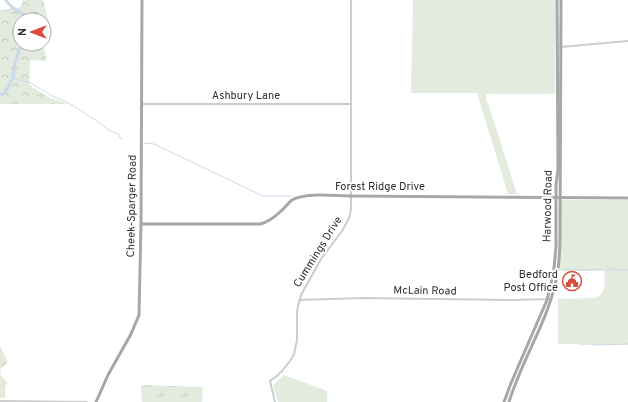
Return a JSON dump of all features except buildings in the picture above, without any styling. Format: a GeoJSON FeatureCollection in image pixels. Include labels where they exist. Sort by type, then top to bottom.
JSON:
{"type":"FeatureCollection","features":[{"type":"Feature","properties":{"kind":"main road","name":"Cheek-Sparger Road"},"geometry":{"type":"LineString","coordinates":[[96,402],[108,375],[132,334],[139,315],[142,0]]}},
{"type":"Feature","properties":{"kind":"main road","name":"Harwood Road"},"geometry":{"type":"LineString","coordinates":[[504,402],[511,383],[549,300],[556,253],[558,157],[557,0]]}},
{"type":"Feature","properties":{"kind":"main road","name":"Harwood Road"},"geometry":{"type":"LineString","coordinates":[[509,402],[549,300],[556,279],[560,259],[561,0]]}},
{"type":"Feature","properties":{"kind":"main road","name":"Forest Ridge Drive"},"geometry":{"type":"LineString","coordinates":[[141,224],[256,224],[268,221],[281,212],[292,201],[310,195],[628,198]]}},
{"type":"Feature","properties":{"kind":"street","name":"Cummings Drive"},"geometry":{"type":"LineString","coordinates":[[275,402],[270,382],[278,376],[294,354],[297,340],[297,311],[304,287],[321,259],[342,231],[349,218],[351,210],[351,0]]}},
{"type":"Feature","properties":{"kind":"street"},"geometry":{"type":"LineString","coordinates":[[557,48],[628,41]]}},
{"type":"Feature","properties":{"kind":"street","name":"Ashbury Lane"},"geometry":{"type":"LineString","coordinates":[[141,104],[350,104]]}},
{"type":"Feature","properties":{"kind":"street","name":"McLain Road"},"geometry":{"type":"LineString","coordinates":[[299,300],[358,298],[549,300]]}},
{"type":"Feature","properties":{"kind":"street"},"geometry":{"type":"LineString","coordinates":[[0,401],[87,402]]}},
{"type":"Feature","properties":{"kind":"green space"},"geometry":{"type":"Polygon","coordinates":[[[23,0],[43,0],[46,12],[12,12],[12,52],[45,52],[47,61],[30,60],[29,104],[0,104],[0,11],[21,7],[23,0]]]}},
{"type":"Feature","properties":{"kind":"green space"},"geometry":{"type":"Polygon","coordinates":[[[413,0],[555,0],[555,94],[486,94],[486,100],[517,194],[508,194],[477,93],[411,93],[413,0]]]}},
{"type":"Feature","properties":{"kind":"green space"},"geometry":{"type":"Polygon","coordinates":[[[29,85],[50,98],[69,104],[29,104],[29,85]]]}},
{"type":"Feature","properties":{"kind":"green space"},"geometry":{"type":"Polygon","coordinates":[[[562,200],[628,200],[628,345],[558,344],[558,299],[595,298],[602,293],[605,283],[604,271],[560,271],[562,200]]]}},
{"type":"Feature","properties":{"kind":"green space"},"geometry":{"type":"Polygon","coordinates":[[[0,346],[8,362],[1,369],[0,367],[0,346]]]}},
{"type":"Feature","properties":{"kind":"green space"},"geometry":{"type":"Polygon","coordinates":[[[0,367],[1,376],[7,382],[5,388],[5,398],[0,398],[0,367]]]}},
{"type":"Feature","properties":{"kind":"green space"},"geometry":{"type":"Polygon","coordinates":[[[284,375],[327,391],[327,402],[278,402],[273,386],[284,375]]]}},
{"type":"Feature","properties":{"kind":"green space"},"geometry":{"type":"Polygon","coordinates":[[[141,385],[203,387],[202,402],[142,402],[141,385]]]}},
{"type":"Feature","properties":{"kind":"waterway"},"geometry":{"type":"LineString","coordinates":[[6,0],[19,12]]}},
{"type":"Feature","properties":{"kind":"waterway"},"geometry":{"type":"LineString","coordinates":[[0,11],[13,8]]}},
{"type":"Feature","properties":{"kind":"waterway"},"geometry":{"type":"LineString","coordinates":[[0,95],[8,88],[13,78],[15,62],[19,52]]}},
{"type":"Feature","properties":{"kind":"waterway"},"geometry":{"type":"LineString","coordinates":[[13,78],[29,82],[52,96],[69,103],[107,129],[118,134],[121,139]]}},
{"type":"Feature","properties":{"kind":"waterway"},"geometry":{"type":"LineString","coordinates":[[144,143],[154,144],[263,196],[291,196]]}},
{"type":"Feature","properties":{"kind":"waterway"},"geometry":{"type":"LineString","coordinates":[[563,269],[602,269]]}},
{"type":"Feature","properties":{"kind":"waterway"},"geometry":{"type":"LineString","coordinates":[[607,269],[628,270]]}},
{"type":"Feature","properties":{"kind":"waterway"},"geometry":{"type":"LineString","coordinates":[[592,345],[628,344]]}},
{"type":"Feature","properties":{"kind":"place","name":"Bedford Post Office"},"geometry":{"type":"Point","coordinates":[572,281]}}]}
